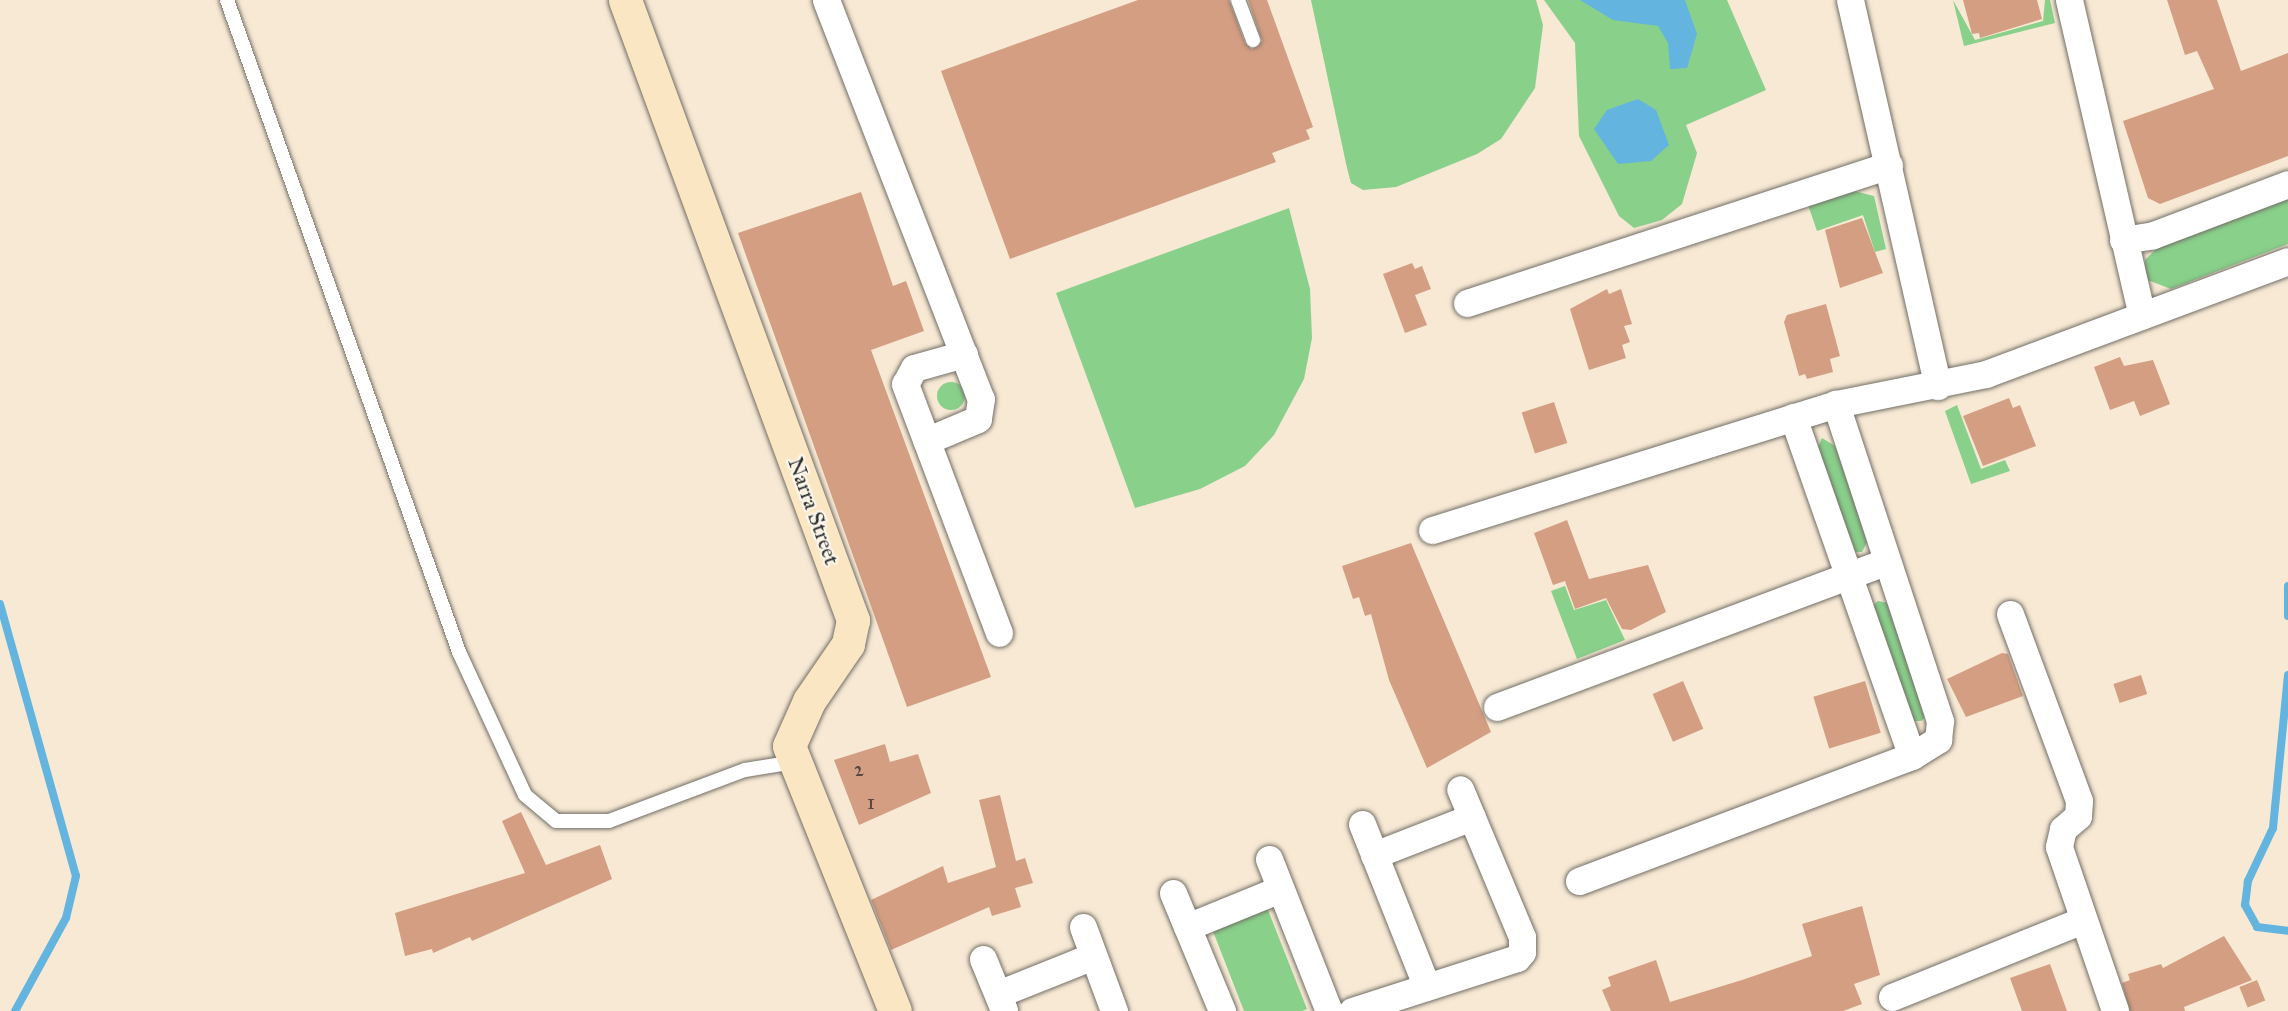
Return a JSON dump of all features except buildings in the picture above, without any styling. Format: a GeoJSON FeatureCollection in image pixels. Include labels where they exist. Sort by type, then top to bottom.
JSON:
{"type":"FeatureCollection","features":[{"type":"Feature","properties":{"kind":"street","name":"Narra Street"},"geometry":{"type":"LineString","coordinates":[[625,0],[853,620],[848,644],[809,700],[789,746],[895,1011]]}},
{"type":"Feature","properties":{"kind":"street"},"geometry":{"type":"LineString","coordinates":[[826,0],[981,399],[978,419],[926,441]]}},
{"type":"Feature","properties":{"kind":"street"},"geometry":{"type":"LineString","coordinates":[[1850,0],[1938,386]]}},
{"type":"Feature","properties":{"kind":"street"},"geometry":{"type":"LineString","coordinates":[[2069,0],[2142,315]]}},
{"type":"Feature","properties":{"kind":"street"},"geometry":{"type":"LineString","coordinates":[[1467,303],[1889,165]]}},
{"type":"Feature","properties":{"kind":"street"},"geometry":{"type":"LineString","coordinates":[[2123,240],[2153,235],[2288,184]]}},
{"type":"Feature","properties":{"kind":"street"},"geometry":{"type":"LineString","coordinates":[[1432,530],[1836,404],[1938,386],[1986,374],[2288,261]]}},
{"type":"Feature","properties":{"kind":"street"},"geometry":{"type":"LineString","coordinates":[[964,354],[914,368],[906,376],[926,441],[999,633]]}},
{"type":"Feature","properties":{"kind":"street"},"geometry":{"type":"LineString","coordinates":[[1580,880],[1912,756],[1938,740],[1940,722],[1836,404]]}},
{"type":"Feature","properties":{"kind":"street"},"geometry":{"type":"LineString","coordinates":[[1793,417],[1912,756]]}},
{"type":"Feature","properties":{"kind":"street"},"geometry":{"type":"LineString","coordinates":[[1497,707],[1887,561]]}},
{"type":"Feature","properties":{"kind":"street"},"geometry":{"type":"LineString","coordinates":[[2010,614],[2079,801],[2078,816],[2062,829],[2059,847],[2080,921],[2115,1011]]}},
{"type":"Feature","properties":{"kind":"street"},"geometry":{"type":"LineString","coordinates":[[1352,1011],[1516,958],[1522,952],[1522,937],[1460,789]]}},
{"type":"Feature","properties":{"kind":"street"},"geometry":{"type":"LineString","coordinates":[[1374,855],[1472,817]]}},
{"type":"Feature","properties":{"kind":"street"},"geometry":{"type":"LineString","coordinates":[[1362,824],[1427,987]]}},
{"type":"Feature","properties":{"kind":"street"},"geometry":{"type":"LineString","coordinates":[[1269,859],[1329,1011]]}},
{"type":"Feature","properties":{"kind":"street"},"geometry":{"type":"LineString","coordinates":[[1187,927],[1280,889]]}},
{"type":"Feature","properties":{"kind":"street"},"geometry":{"type":"LineString","coordinates":[[1173,893],[1221,1011]]}},
{"type":"Feature","properties":{"kind":"street"},"geometry":{"type":"LineString","coordinates":[[1892,996],[2080,921]]}},
{"type":"Feature","properties":{"kind":"street"},"geometry":{"type":"LineString","coordinates":[[1083,927],[1114,1011]]}},
{"type":"Feature","properties":{"kind":"street"},"geometry":{"type":"LineString","coordinates":[[984,958],[1001,1002],[1094,956]]}},
{"type":"Feature","properties":{"kind":"lane"},"geometry":{"type":"LineString","coordinates":[[227,0],[455,642],[525,795],[556,821],[609,821],[745,771],[795,762]]}},
{"type":"Feature","properties":{"kind":"lane"},"geometry":{"type":"LineString","coordinates":[[1238,0],[1253,40]]}},
{"type":"Feature","properties":{"kind":"green space"},"geometry":{"type":"Polygon","coordinates":[[[1311,0],[1536,0],[1543,25],[1535,88],[1501,139],[1477,154],[1396,187],[1363,190],[1351,183],[1311,0]]]}},
{"type":"Feature","properties":{"kind":"green space"},"geometry":{"type":"Polygon","coordinates":[[[1544,0],[1727,0],[1766,90],[1686,125],[1697,153],[1682,204],[1662,220],[1634,228],[1619,216],[1579,136],[1575,43],[1544,0]]]}},
{"type":"Feature","properties":{"kind":"green space"},"geometry":{"type":"Polygon","coordinates":[[[1953,0],[1975,40],[2043,21],[2045,0],[2050,0],[2055,23],[1964,46],[1953,0]]]}},
{"type":"Feature","properties":{"kind":"green space"},"geometry":{"type":"Polygon","coordinates":[[[1854,191],[1874,196],[1886,249],[1875,252],[1863,215],[1817,231],[1808,205],[1854,191]]]}},
{"type":"Feature","properties":{"kind":"green space"},"geometry":{"type":"Polygon","coordinates":[[[2288,199],[2288,244],[2171,289],[2145,279],[2145,260],[2159,246],[2288,199]]]}},
{"type":"Feature","properties":{"kind":"green space"},"geometry":{"type":"Polygon","coordinates":[[[1289,208],[1310,289],[1312,338],[1304,379],[1274,435],[1245,466],[1200,489],[1135,508],[1056,293],[1289,208]]]}},
{"type":"Feature","properties":{"kind":"green space"},"geometry":{"type":"Polygon","coordinates":[[[951,382],[961,386],[965,396],[961,406],[951,410],[941,406],[937,396],[941,386],[951,382]]]}},
{"type":"Feature","properties":{"kind":"green space"},"geometry":{"type":"Polygon","coordinates":[[[1957,405],[1981,469],[2005,460],[2010,471],[1971,484],[1945,411],[1957,405]]]}},
{"type":"Feature","properties":{"kind":"green space"},"geometry":{"type":"Polygon","coordinates":[[[1822,438],[1835,446],[1868,540],[1862,552],[1853,552],[1817,449],[1822,438]]]}},
{"type":"Feature","properties":{"kind":"green space"},"geometry":{"type":"Polygon","coordinates":[[[1565,586],[1574,610],[1606,600],[1625,640],[1577,659],[1551,591],[1565,586]]]}},
{"type":"Feature","properties":{"kind":"green space"},"geometry":{"type":"Polygon","coordinates":[[[1878,601],[1888,603],[1926,717],[1921,721],[1912,721],[1873,605],[1878,601]]]}},
{"type":"Feature","properties":{"kind":"green space"},"geometry":{"type":"Polygon","coordinates":[[[1266,905],[1307,1009],[1302,1011],[1244,1011],[1211,926],[1266,905]]]}},
{"type":"Feature","properties":{"kind":"water"},"geometry":{"type":"Polygon","coordinates":[[[1580,0],[1685,0],[1697,34],[1687,68],[1670,69],[1668,43],[1658,26],[1613,20],[1580,0]]]}},
{"type":"Feature","properties":{"kind":"water"},"geometry":{"type":"Polygon","coordinates":[[[1638,99],[1656,110],[1669,145],[1651,161],[1618,164],[1594,129],[1607,110],[1638,99]]]}},
{"type":"Feature","properties":{"kind":"waterway"},"geometry":{"type":"LineString","coordinates":[[2288,586],[2288,616]]}},
{"type":"Feature","properties":{"kind":"waterway"},"geometry":{"type":"LineString","coordinates":[[0,604],[76,876],[66,918],[15,1011]]}},
{"type":"Feature","properties":{"kind":"waterway"},"geometry":{"type":"LineString","coordinates":[[2288,675],[2273,828],[2248,881],[2245,905],[2257,927],[2288,931]]}}]}
